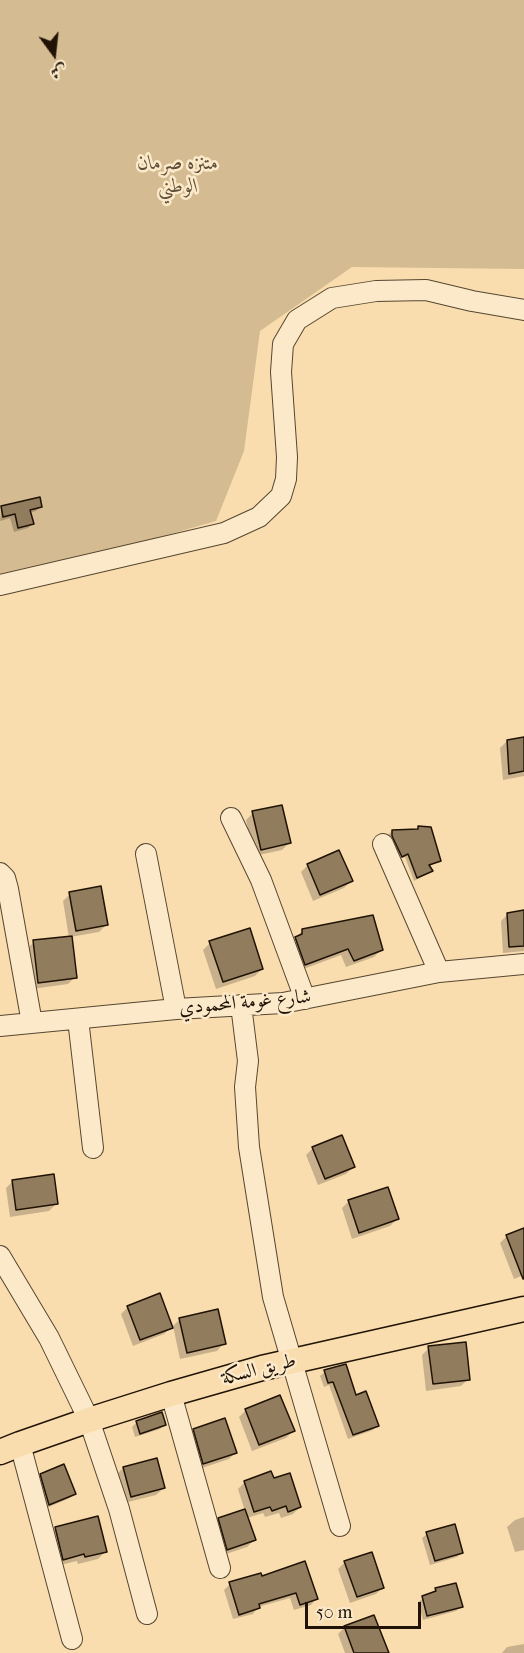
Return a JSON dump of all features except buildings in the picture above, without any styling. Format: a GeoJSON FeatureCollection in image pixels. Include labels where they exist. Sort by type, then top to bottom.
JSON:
{"type":"FeatureCollection","features":[{"type":"Feature","properties":{"kind":"main road","name":"طريق السكة"},"geometry":{"type":"LineString","coordinates":[[10,1448],[171,1394],[290,1362],[524,1309]]}},
{"type":"Feature","properties":{"kind":"street"},"geometry":{"type":"LineString","coordinates":[[0,585],[224,534],[260,517],[281,496],[286,479],[287,457],[281,372],[283,344],[297,320],[332,298],[376,291],[426,290],[524,310]]}},
{"type":"Feature","properties":{"kind":"street"},"geometry":{"type":"LineString","coordinates":[[231,818],[261,880],[306,999]]}},
{"type":"Feature","properties":{"kind":"street"},"geometry":{"type":"LineString","coordinates":[[383,844],[439,972]]}},
{"type":"Feature","properties":{"kind":"street"},"geometry":{"type":"LineString","coordinates":[[146,854],[176,1009]]}},
{"type":"Feature","properties":{"kind":"street"},"geometry":{"type":"LineString","coordinates":[[0,873],[5,878],[8,889],[32,1023]]}},
{"type":"Feature","properties":{"kind":"street","name":"شارع غومة المحمودي"},"geometry":{"type":"LineString","coordinates":[[0,1026],[176,1009],[283,1003],[439,972],[524,964]]}},
{"type":"Feature","properties":{"kind":"street"},"geometry":{"type":"LineString","coordinates":[[241,1005],[248,1061],[245,1087],[249,1147],[273,1297],[290,1362],[340,1526]]}},
{"type":"Feature","properties":{"kind":"street"},"geometry":{"type":"LineString","coordinates":[[78,1019],[93,1148]]}},
{"type":"Feature","properties":{"kind":"street"},"geometry":{"type":"LineString","coordinates":[[0,1256],[49,1338],[89,1420],[119,1509],[147,1614]]}},
{"type":"Feature","properties":{"kind":"street"},"geometry":{"type":"LineString","coordinates":[[171,1394],[220,1568]]}},
{"type":"Feature","properties":{"kind":"street"},"geometry":{"type":"LineString","coordinates":[[10,1448],[72,1639]]}},
{"type":"Feature","properties":{"kind":"green space","name":"متنزه صرمان الوطني"},"geometry":{"type":"Polygon","coordinates":[[[0,0],[524,0],[524,269],[352,267],[260,331],[244,451],[216,521],[0,583],[0,0]]]}}]}
